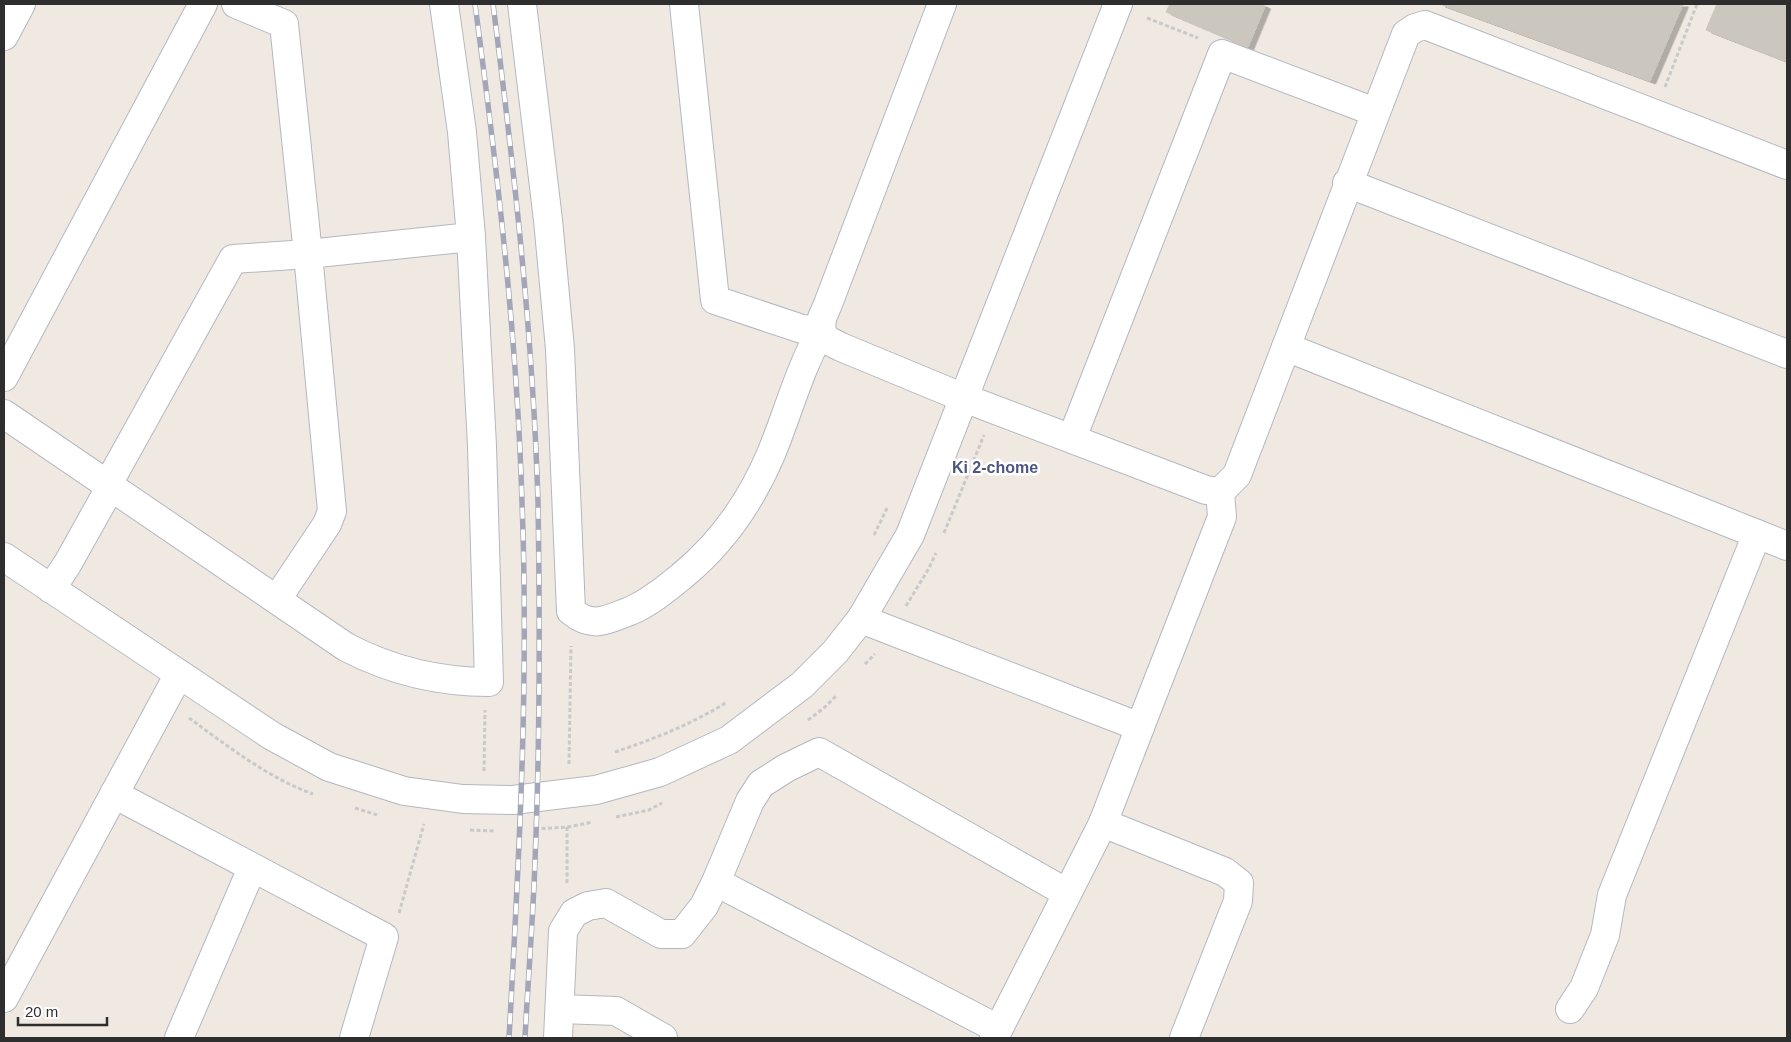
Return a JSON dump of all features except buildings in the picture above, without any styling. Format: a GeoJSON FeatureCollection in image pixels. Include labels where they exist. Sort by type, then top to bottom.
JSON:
{"type":"FeatureCollection","features":[{"type":"Feature","properties":{"kind":"street"},"geometry":{"type":"LineString","coordinates":[[4,36],[21,4]]}},
{"type":"Feature","properties":{"kind":"street"},"geometry":{"type":"LineString","coordinates":[[4,377],[203,4]]}},
{"type":"Feature","properties":{"kind":"street"},"geometry":{"type":"LineString","coordinates":[[236,4],[284,24],[332,510],[327,524],[276,600]]}},
{"type":"Feature","properties":{"kind":"street"},"geometry":{"type":"LineString","coordinates":[[4,414],[346,647],[368,659],[424,676],[462,682],[489,682],[482,446],[471,237],[462,132],[444,4]]}},
{"type":"Feature","properties":{"kind":"street"},"geometry":{"type":"LineString","coordinates":[[522,4],[548,220],[560,349],[571,611],[580,619],[601,622],[635,609],[666,589],[701,560],[729,530],[751,495],[771,454],[808,353],[821,331],[825,311],[942,4]]}},
{"type":"Feature","properties":{"kind":"street"},"geometry":{"type":"LineString","coordinates":[[684,4],[715,300],[802,329],[821,331]]}},
{"type":"Feature","properties":{"kind":"street"},"geometry":{"type":"LineString","coordinates":[[4,557],[272,736],[330,767],[404,791],[463,799],[513,800],[606,788],[660,772],[729,740],[802,685],[835,652],[861,619],[910,535],[1118,4]]}},
{"type":"Feature","properties":{"kind":"street"},"geometry":{"type":"LineString","coordinates":[[716,882],[996,1034],[1103,823],[1222,516],[1220,492],[1237,475],[1347,183],[1406,34],[1425,24],[1787,165]]}},
{"type":"Feature","properties":{"kind":"street"},"geometry":{"type":"LineString","coordinates":[[1072,438],[1222,54],[1375,112]]}},
{"type":"Feature","properties":{"kind":"street"},"geometry":{"type":"LineString","coordinates":[[1347,183],[1787,354]]}},
{"type":"Feature","properties":{"kind":"street"},"geometry":{"type":"LineString","coordinates":[[51,589],[68,563],[233,259],[308,254],[471,237]]}},
{"type":"Feature","properties":{"kind":"street"},"geometry":{"type":"LineString","coordinates":[[821,331],[827,340],[841,347],[964,398],[1206,490],[1220,492]]}},
{"type":"Feature","properties":{"kind":"street"},"geometry":{"type":"LineString","coordinates":[[1286,347],[1787,546]]}},
{"type":"Feature","properties":{"kind":"street"},"geometry":{"type":"LineString","coordinates":[[1570,1009],[1584,988],[1605,935],[1612,895],[1757,534]]}},
{"type":"Feature","properties":{"kind":"street"},"geometry":{"type":"LineString","coordinates":[[861,619],[1140,727]]}},
{"type":"Feature","properties":{"kind":"street"},"geometry":{"type":"LineString","coordinates":[[4,998],[179,674]]}},
{"type":"Feature","properties":{"kind":"street"},"geometry":{"type":"LineString","coordinates":[[558,1038],[563,931],[574,913],[588,906],[606,903],[661,934],[682,934],[704,906],[750,801],[762,784],[786,768],[819,752],[1067,894]]}},
{"type":"Feature","properties":{"kind":"street"},"geometry":{"type":"LineString","coordinates":[[114,794],[384,937],[354,1038]]}},
{"type":"Feature","properties":{"kind":"street"},"geometry":{"type":"LineString","coordinates":[[1103,823],[1225,872],[1239,883],[1238,901],[1184,1038]]}},
{"type":"Feature","properties":{"kind":"street"},"geometry":{"type":"LineString","coordinates":[[179,1038],[252,868]]}},
{"type":"Feature","properties":{"kind":"street"},"geometry":{"type":"LineString","coordinates":[[560,1009],[616,1011],[663,1038]]}},
{"type":"Feature","properties":{"kind":"path"},"geometry":{"type":"LineString","coordinates":[[1655,114],[1697,4]]}},
{"type":"Feature","properties":{"kind":"path"},"geometry":{"type":"LineString","coordinates":[[1148,18],[1210,43],[1222,54]]}},
{"type":"Feature","properties":{"kind":"path"},"geometry":{"type":"LineString","coordinates":[[870,542],[892,498]]}},
{"type":"Feature","properties":{"kind":"path"},"geometry":{"type":"LineString","coordinates":[[569,768],[571,646],[580,619]]}},
{"type":"Feature","properties":{"kind":"path"},"geometry":{"type":"LineString","coordinates":[[484,771],[486,697],[489,682]]}},
{"type":"Feature","properties":{"kind":"path"},"geometry":{"type":"LineString","coordinates":[[612,753],[647,741],[706,716],[730,700]]}},
{"type":"Feature","properties":{"kind":"path"},"geometry":{"type":"LineString","coordinates":[[475,770],[492,771]]}},
{"type":"Feature","properties":{"kind":"path"},"geometry":{"type":"LineString","coordinates":[[384,937],[397,920],[424,824]]}},
{"type":"Feature","properties":{"kind":"path"},"geometry":{"type":"LineString","coordinates":[[567,827],[568,897],[574,913]]}},
{"type":"Feature","properties":{"kind":"railway"},"geometry":{"type":"LineString","coordinates":[[475,4],[491,128],[511,315],[522,502],[524,703],[509,1038]]}},
{"type":"Feature","properties":{"kind":"railway"},"geometry":{"type":"LineString","coordinates":[[493,4],[522,252],[532,377],[538,502],[538,772],[525,1038]]}},
{"type":"Feature","properties":{"kind":"district","name":"Ki 2-chome"},"geometry":{"type":"Point","coordinates":[995,467]}}]}
